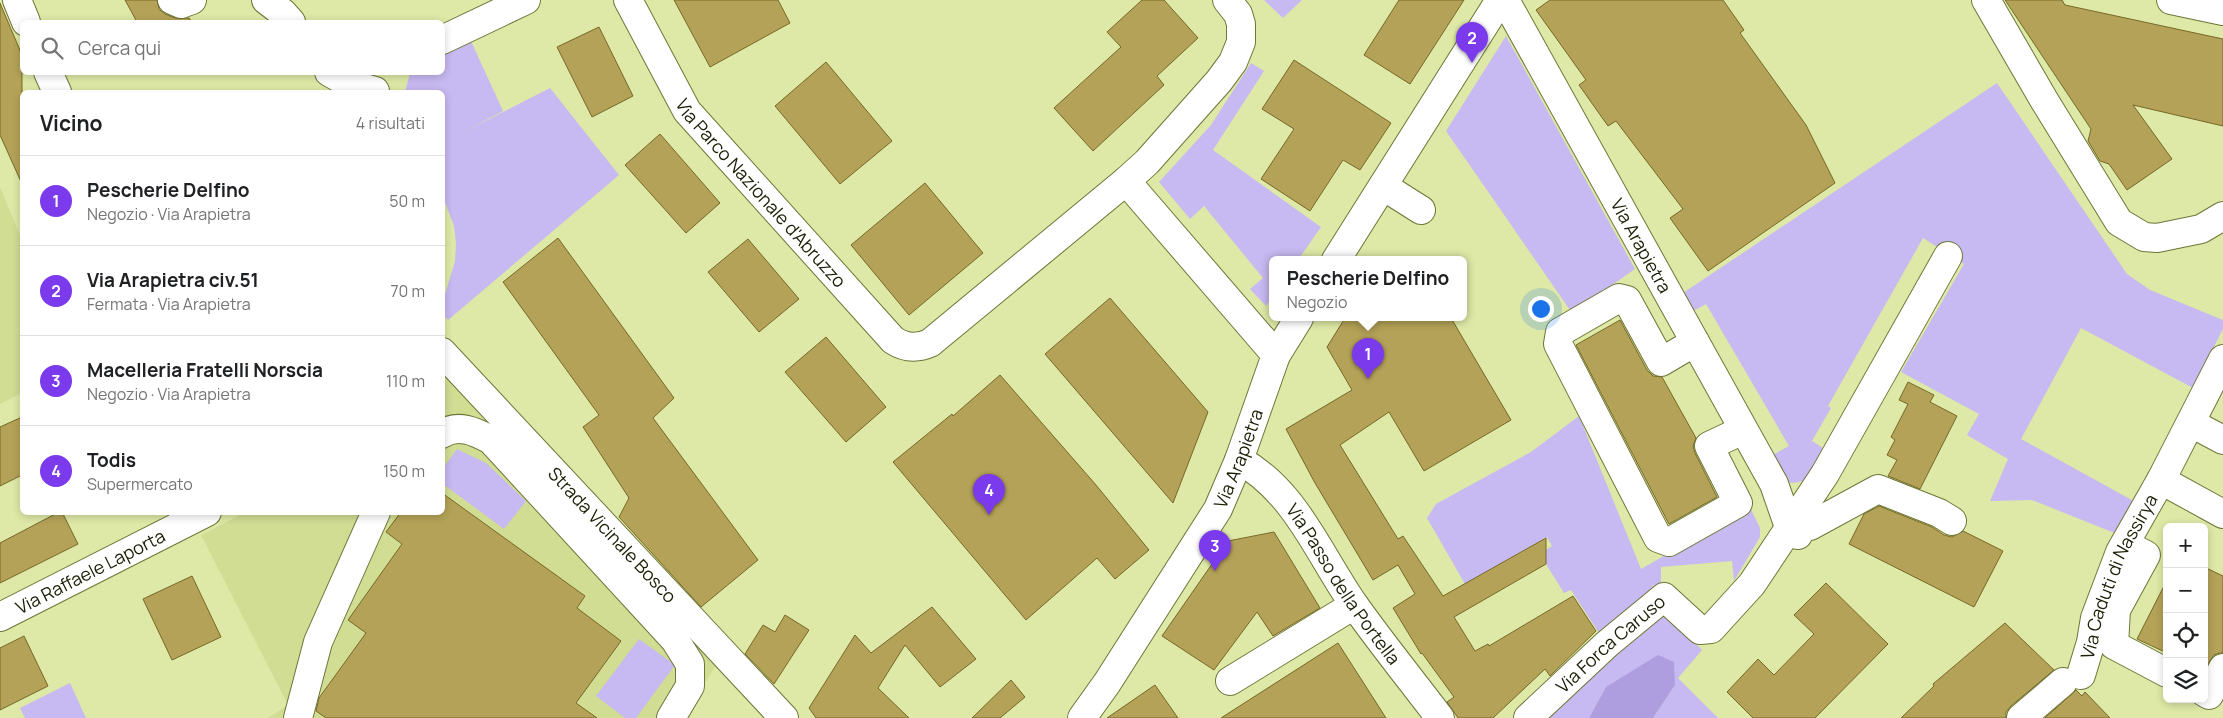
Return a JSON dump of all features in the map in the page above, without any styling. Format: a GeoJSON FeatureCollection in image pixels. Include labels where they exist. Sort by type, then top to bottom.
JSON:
{"type":"FeatureCollection","features":[{"type":"Feature","properties":{"kind":"street"},"geometry":{"type":"LineString","coordinates":[[17,0],[25,20]]}},
{"type":"Feature","properties":{"kind":"street"},"geometry":{"type":"LineString","coordinates":[[172,0],[182,4],[192,0]]}},
{"type":"Feature","properties":{"kind":"street"},"geometry":{"type":"LineString","coordinates":[[266,0],[283,12],[289,20]]}},
{"type":"Feature","properties":{"kind":"street"},"geometry":{"type":"LineString","coordinates":[[445,39],[526,0]]}},
{"type":"Feature","properties":{"kind":"street","name":"Via Parco Nazionale d'Abruzzo"},"geometry":{"type":"LineString","coordinates":[[628,0],[688,111],[893,340],[902,346],[911,348],[930,342],[1126,181]]}},
{"type":"Feature","properties":{"kind":"street"},"geometry":{"type":"LineString","coordinates":[[1227,0],[1238,14],[1242,32],[1239,50],[1233,62],[1146,162],[1126,181],[1276,355]]}},
{"type":"Feature","properties":{"kind":"street"},"geometry":{"type":"LineString","coordinates":[[1339,256],[1500,0]]}},
{"type":"Feature","properties":{"kind":"street","name":"Via Arapietra"},"geometry":{"type":"LineString","coordinates":[[1505,0],[1744,430],[1795,533]]}},
{"type":"Feature","properties":{"kind":"street"},"geometry":{"type":"LineString","coordinates":[[1986,0],[2044,100],[2119,222],[2144,237],[2157,238],[2201,228],[2223,216]]}},
{"type":"Feature","properties":{"kind":"street"},"geometry":{"type":"LineString","coordinates":[[2171,0],[2223,11]]}},
{"type":"Feature","properties":{"kind":"street"},"geometry":{"type":"LineString","coordinates":[[49,75],[55,90]]}},
{"type":"Feature","properties":{"kind":"street"},"geometry":{"type":"LineString","coordinates":[[334,75],[350,84],[378,85]]}},
{"type":"Feature","properties":{"kind":"street"},"geometry":{"type":"LineString","coordinates":[[1383,186],[1421,210]]}},
{"type":"Feature","properties":{"kind":"street"},"geometry":{"type":"LineString","coordinates":[[1795,533],[1816,486],[1825,474],[1948,256]]}},
{"type":"Feature","properties":{"kind":"street"},"geometry":{"type":"LineString","coordinates":[[1695,342],[1661,362],[1626,300],[1619,298],[1560,332],[1558,344],[1658,538],[1669,542],[1738,503],[1708,446],[1744,430]]}},
{"type":"Feature","properties":{"kind":"street","name":"Via Arapietra"},"geometry":{"type":"LineString","coordinates":[[1082,718],[1107,683],[1218,509],[1276,355],[1297,321]]}},
{"type":"Feature","properties":{"kind":"street","name":"Strada Vicinale Bosco"},"geometry":{"type":"LineString","coordinates":[[445,355],[784,718]]}},
{"type":"Feature","properties":{"kind":"street","name":"Via Caduti di Nassirya"},"geometry":{"type":"LineString","coordinates":[[2020,718],[2072,679],[2091,642],[2095,618],[2125,544],[2161,480],[2212,429],[2223,359]]}},
{"type":"Feature","properties":{"kind":"street"},"geometry":{"type":"LineString","coordinates":[[445,432],[448,430],[472,430],[491,440],[675,640],[690,664],[690,686],[671,718]]}},
{"type":"Feature","properties":{"kind":"street","name":"Via Passo della Portella"},"geometry":{"type":"LineString","coordinates":[[1238,460],[1256,469],[1294,507],[1354,605],[1440,718]]}},
{"type":"Feature","properties":{"kind":"street","name":"Via Caduti di Nassirya"},"geometry":{"type":"LineString","coordinates":[[2161,480],[2223,514]]}},
{"type":"Feature","properties":{"kind":"street"},"geometry":{"type":"LineString","coordinates":[[1776,492],[1801,494],[1816,486]]}},
{"type":"Feature","properties":{"kind":"street"},"geometry":{"type":"LineString","coordinates":[[1795,533],[1878,489],[1939,513],[1952,521]]}},
{"type":"Feature","properties":{"kind":"street","name":"Via Raffaele Laporta"},"geometry":{"type":"LineString","coordinates":[[0,617],[201,515]]}},
{"type":"Feature","properties":{"kind":"street"},"geometry":{"type":"LineString","coordinates":[[298,718],[318,642],[375,515]]}},
{"type":"Feature","properties":{"kind":"street","name":"Via Forca Caruso"},"geometry":{"type":"LineString","coordinates":[[1528,718],[1607,644],[1664,597],[1703,638],[1752,584],[1771,557],[1795,533]]}},
{"type":"Feature","properties":{"kind":"street"},"geometry":{"type":"LineString","coordinates":[[2125,544],[2146,555],[2116,610],[2114,645],[2163,671]]}},
{"type":"Feature","properties":{"kind":"street"},"geometry":{"type":"LineString","coordinates":[[1230,681],[1354,605]]}},
{"type":"Feature","properties":{"kind":"street"},"geometry":{"type":"LineString","coordinates":[[2208,694],[2223,668]]}},
{"type":"Feature","properties":{"kind":"shaded area"},"geometry":{"type":"Polygon","coordinates":[[[1264,0],[1302,0],[1283,18],[1264,0]]]}},
{"type":"Feature","properties":{"kind":"shaded area"},"geometry":{"type":"Polygon","coordinates":[[[1506,36],[1635,269],[1572,313],[1446,131],[1506,36]]]}},
{"type":"Feature","properties":{"kind":"shaded area"},"geometry":{"type":"Polygon","coordinates":[[[470,39],[503,111],[464,132],[550,88],[619,175],[448,320],[445,316],[445,294],[455,261],[456,244],[454,226],[445,202],[445,90],[406,90],[409,75],[445,75],[445,51],[470,39]]]}},
{"type":"Feature","properties":{"kind":"shaded area"},"geometry":{"type":"Polygon","coordinates":[[[1251,63],[1264,71],[1213,150],[1321,227],[1301,256],[1269,256],[1269,302],[1266,306],[1250,289],[1263,278],[1204,206],[1190,219],[1159,182],[1211,125],[1251,63]]]}},
{"type":"Feature","properties":{"kind":"shaded area"},"geometry":{"type":"Polygon","coordinates":[[[1997,83],[2127,274],[2150,290],[2223,320],[2223,329],[2193,388],[2081,328],[2021,439],[2139,504],[2122,536],[2032,500],[1990,501],[2008,459],[1967,435],[1979,414],[1901,372],[1964,264],[1923,238],[1828,406],[1831,408],[1812,441],[1826,450],[1811,474],[1795,483],[1787,482],[1771,456],[1789,446],[1706,304],[1690,313],[1680,295],[1997,83]]]}},
{"type":"Feature","properties":{"kind":"shaded area"},"geometry":{"type":"Polygon","coordinates":[[[0,187],[20,235],[20,394],[0,404],[0,187]]]}},
{"type":"Feature","properties":{"kind":"shaded area"},"geometry":{"type":"Polygon","coordinates":[[[445,376],[717,664],[683,718],[268,718],[288,705],[201,535],[240,515],[445,515],[445,376]]]}},
{"type":"Feature","properties":{"kind":"shaded area"},"geometry":{"type":"Polygon","coordinates":[[[1579,416],[1641,569],[1750,507],[1760,528],[1760,537],[1734,581],[1732,561],[1661,567],[1661,586],[1652,585],[1659,594],[1603,639],[1571,590],[1564,593],[1546,564],[1546,550],[1552,546],[1547,537],[1465,584],[1427,518],[1436,504],[1531,452],[1579,416]]]}},
{"type":"Feature","properties":{"kind":"shaded area"},"geometry":{"type":"Polygon","coordinates":[[[457,449],[486,463],[526,501],[504,529],[445,485],[445,465],[457,449]]]}},
{"type":"Feature","properties":{"kind":"shaded area"},"geometry":{"type":"Polygon","coordinates":[[[1661,607],[1702,650],[1678,678],[1718,718],[1653,718],[1675,685],[1606,687],[1589,718],[1547,718],[1661,607]]]}},
{"type":"Feature","properties":{"kind":"shaded area"},"geometry":{"type":"Polygon","coordinates":[[[639,639],[675,665],[636,718],[625,718],[596,696],[639,639]]]}},
{"type":"Feature","properties":{"kind":"shaded area"},"geometry":{"type":"Polygon","coordinates":[[[1658,655],[1674,662],[1675,685],[1653,718],[1589,718],[1606,687],[1658,655]]]}},
{"type":"Feature","properties":{"kind":"shaded area"},"geometry":{"type":"Polygon","coordinates":[[[70,683],[86,718],[25,718],[20,708],[70,683]]]}},
{"type":"Feature","properties":{"kind":"building"},"geometry":{"type":"Polygon","coordinates":[[[125,0],[157,0],[159,9],[165,14],[175,18],[189,18],[190,20],[136,20],[125,0]]]}},
{"type":"Feature","properties":{"kind":"building"},"geometry":{"type":"Polygon","coordinates":[[[674,0],[778,0],[790,23],[710,67],[674,0]]]}},
{"type":"Feature","properties":{"kind":"building"},"geometry":{"type":"Polygon","coordinates":[[[1142,0],[1164,0],[1198,38],[1157,76],[1164,85],[1093,151],[1054,108],[1121,47],[1107,32],[1142,0]]]}},
{"type":"Feature","properties":{"kind":"building"},"geometry":{"type":"Polygon","coordinates":[[[1399,0],[1464,0],[1410,84],[1364,55],[1399,0]]]}},
{"type":"Feature","properties":{"kind":"building"},"geometry":{"type":"Polygon","coordinates":[[[1550,0],[1723,0],[1744,30],[1740,33],[1806,125],[1835,183],[1708,271],[1670,218],[1683,209],[1616,121],[1608,126],[1579,85],[1586,80],[1536,10],[1550,0]]]}},
{"type":"Feature","properties":{"kind":"building"},"geometry":{"type":"Polygon","coordinates":[[[2005,0],[2062,0],[2065,5],[2223,39],[2223,126],[2133,105],[2172,159],[2127,190],[2109,164],[2100,161],[2088,141],[2091,129],[2005,0]]]}},
{"type":"Feature","properties":{"kind":"building"},"geometry":{"type":"Polygon","coordinates":[[[0,3],[20,50],[22,90],[20,90],[20,180],[0,135],[0,3]]]}},
{"type":"Feature","properties":{"kind":"building"},"geometry":{"type":"Polygon","coordinates":[[[599,27],[633,96],[592,117],[557,47],[599,27]]]}},
{"type":"Feature","properties":{"kind":"building"},"geometry":{"type":"Polygon","coordinates":[[[1294,60],[1391,123],[1360,170],[1343,160],[1310,211],[1261,179],[1294,129],[1262,109],[1294,60]]]}},
{"type":"Feature","properties":{"kind":"building"},"geometry":{"type":"Polygon","coordinates":[[[826,62],[892,141],[840,184],[775,106],[826,62]]]}},
{"type":"Feature","properties":{"kind":"building"},"geometry":{"type":"Polygon","coordinates":[[[660,134],[720,203],[686,233],[625,165],[660,134]]]}},
{"type":"Feature","properties":{"kind":"building"},"geometry":{"type":"Polygon","coordinates":[[[925,183],[983,253],[909,315],[851,245],[925,183]]]}},
{"type":"Feature","properties":{"kind":"building"},"geometry":{"type":"Polygon","coordinates":[[[558,238],[674,398],[653,418],[758,560],[701,607],[619,517],[629,498],[583,427],[599,415],[503,282],[558,238]]]}},
{"type":"Feature","properties":{"kind":"building"},"geometry":{"type":"Polygon","coordinates":[[[748,239],[799,299],[759,332],[708,272],[748,239]]]}},
{"type":"Feature","properties":{"kind":"building"},"geometry":{"type":"Polygon","coordinates":[[[1110,298],[1208,412],[1173,503],[1045,354],[1110,298]]]}},
{"type":"Feature","properties":{"kind":"building"},"geometry":{"type":"Polygon","coordinates":[[[1620,320],[1647,370],[1653,376],[1662,377],[1696,438],[1693,446],[1695,453],[1717,497],[1669,524],[1576,345],[1620,320]]]}},
{"type":"Feature","properties":{"kind":"building"},"geometry":{"type":"Polygon","coordinates":[[[1343,321],[1453,321],[1511,420],[1424,471],[1389,412],[1340,445],[1398,539],[1403,536],[1443,596],[1546,538],[1546,564],[1454,617],[1475,651],[1488,644],[1489,646],[1573,596],[1596,631],[1550,676],[1545,669],[1493,718],[1458,718],[1447,702],[1454,697],[1421,654],[1393,608],[1415,594],[1398,565],[1373,580],[1315,483],[1286,429],[1352,390],[1327,347],[1343,321]]]}},
{"type":"Feature","properties":{"kind":"building"},"geometry":{"type":"Polygon","coordinates":[[[826,337],[886,407],[846,442],[785,372],[826,337]]]}},
{"type":"Feature","properties":{"kind":"building"},"geometry":{"type":"Polygon","coordinates":[[[1000,375],[1096,485],[1149,550],[1115,579],[1097,558],[1026,620],[893,462],[952,414],[953,416],[1000,375]]]}},
{"type":"Feature","properties":{"kind":"building"},"geometry":{"type":"Polygon","coordinates":[[[1908,382],[1934,395],[1930,402],[1957,416],[1920,489],[1888,476],[1897,460],[1887,455],[1895,440],[1891,437],[1908,404],[1899,400],[1908,382]]]}},
{"type":"Feature","properties":{"kind":"building"},"geometry":{"type":"Polygon","coordinates":[[[20,418],[20,476],[0,486],[0,427],[20,418]]]}},
{"type":"Feature","properties":{"kind":"building"},"geometry":{"type":"Polygon","coordinates":[[[445,495],[585,596],[577,608],[621,641],[576,703],[597,718],[326,718],[316,711],[319,698],[366,633],[348,620],[402,544],[386,532],[399,515],[445,515],[445,495]]]}},
{"type":"Feature","properties":{"kind":"building"},"geometry":{"type":"Polygon","coordinates":[[[1879,506],[1932,527],[1944,535],[1952,537],[1963,531],[2003,551],[1974,607],[1849,544],[1864,514],[1879,506]]]}},
{"type":"Feature","properties":{"kind":"building"},"geometry":{"type":"Polygon","coordinates":[[[53,515],[64,515],[78,544],[0,583],[0,543],[53,515]]]}},
{"type":"Feature","properties":{"kind":"building"},"geometry":{"type":"Polygon","coordinates":[[[1274,532],[1320,608],[1273,636],[1257,612],[1214,670],[1162,636],[1228,541],[1274,532]]]}},
{"type":"Feature","properties":{"kind":"building"},"geometry":{"type":"Polygon","coordinates":[[[2208,569],[2223,576],[2223,652],[2214,655],[2208,664],[2208,569]]]}},
{"type":"Feature","properties":{"kind":"building"},"geometry":{"type":"Polygon","coordinates":[[[192,576],[221,637],[172,660],[143,599],[192,576]]]}},
{"type":"Feature","properties":{"kind":"building"},"geometry":{"type":"Polygon","coordinates":[[[1826,583],[1888,644],[1815,718],[1753,718],[1727,692],[1758,659],[1774,675],[1814,634],[1794,615],[1826,583]]]}},
{"type":"Feature","properties":{"kind":"building"},"geometry":{"type":"Polygon","coordinates":[[[2163,588],[2163,651],[2137,639],[2163,588]]]}},
{"type":"Feature","properties":{"kind":"building"},"geometry":{"type":"Polygon","coordinates":[[[932,607],[976,659],[940,687],[905,645],[878,688],[909,718],[816,718],[809,708],[855,635],[871,653],[932,607]]]}},
{"type":"Feature","properties":{"kind":"building"},"geometry":{"type":"Polygon","coordinates":[[[785,615],[809,630],[774,684],[745,654],[763,625],[775,632],[785,615]]]}},
{"type":"Feature","properties":{"kind":"building"},"geometry":{"type":"Polygon","coordinates":[[[2005,623],[2054,670],[2011,706],[2006,712],[2006,718],[1901,718],[1934,686],[1933,684],[2005,623]]]}},
{"type":"Feature","properties":{"kind":"building"},"geometry":{"type":"Polygon","coordinates":[[[24,636],[48,686],[0,710],[0,648],[24,636]]]}},
{"type":"Feature","properties":{"kind":"building"},"geometry":{"type":"Polygon","coordinates":[[[1338,643],[1386,718],[1221,718],[1338,643]]]}},
{"type":"Feature","properties":{"kind":"building"},"geometry":{"type":"Polygon","coordinates":[[[1011,680],[1025,697],[1000,718],[972,718],[1011,680]]]}},
{"type":"Feature","properties":{"kind":"building"},"geometry":{"type":"Polygon","coordinates":[[[1155,685],[1178,718],[1107,718],[1155,685]]]}},
{"type":"Feature","properties":{"kind":"building"},"geometry":{"type":"Polygon","coordinates":[[[2076,690],[2082,696],[2085,692],[2110,718],[2045,718],[2076,690]]]}},
{"type":"Feature","properties":{"kind":"place","name":"Via Arapietra civ.51"},"geometry":{"type":"Point","coordinates":[1472,63]}},
{"type":"Feature","properties":{"kind":"place","name":"Pescherie Delfino"},"geometry":{"type":"Point","coordinates":[1368,379]}},
{"type":"Feature","properties":{"kind":"place","name":"Todis"},"geometry":{"type":"Point","coordinates":[989,515]}},
{"type":"Feature","properties":{"kind":"place","name":"Macelleria Fratelli Norscia"},"geometry":{"type":"Point","coordinates":[1215,571]}}]}
